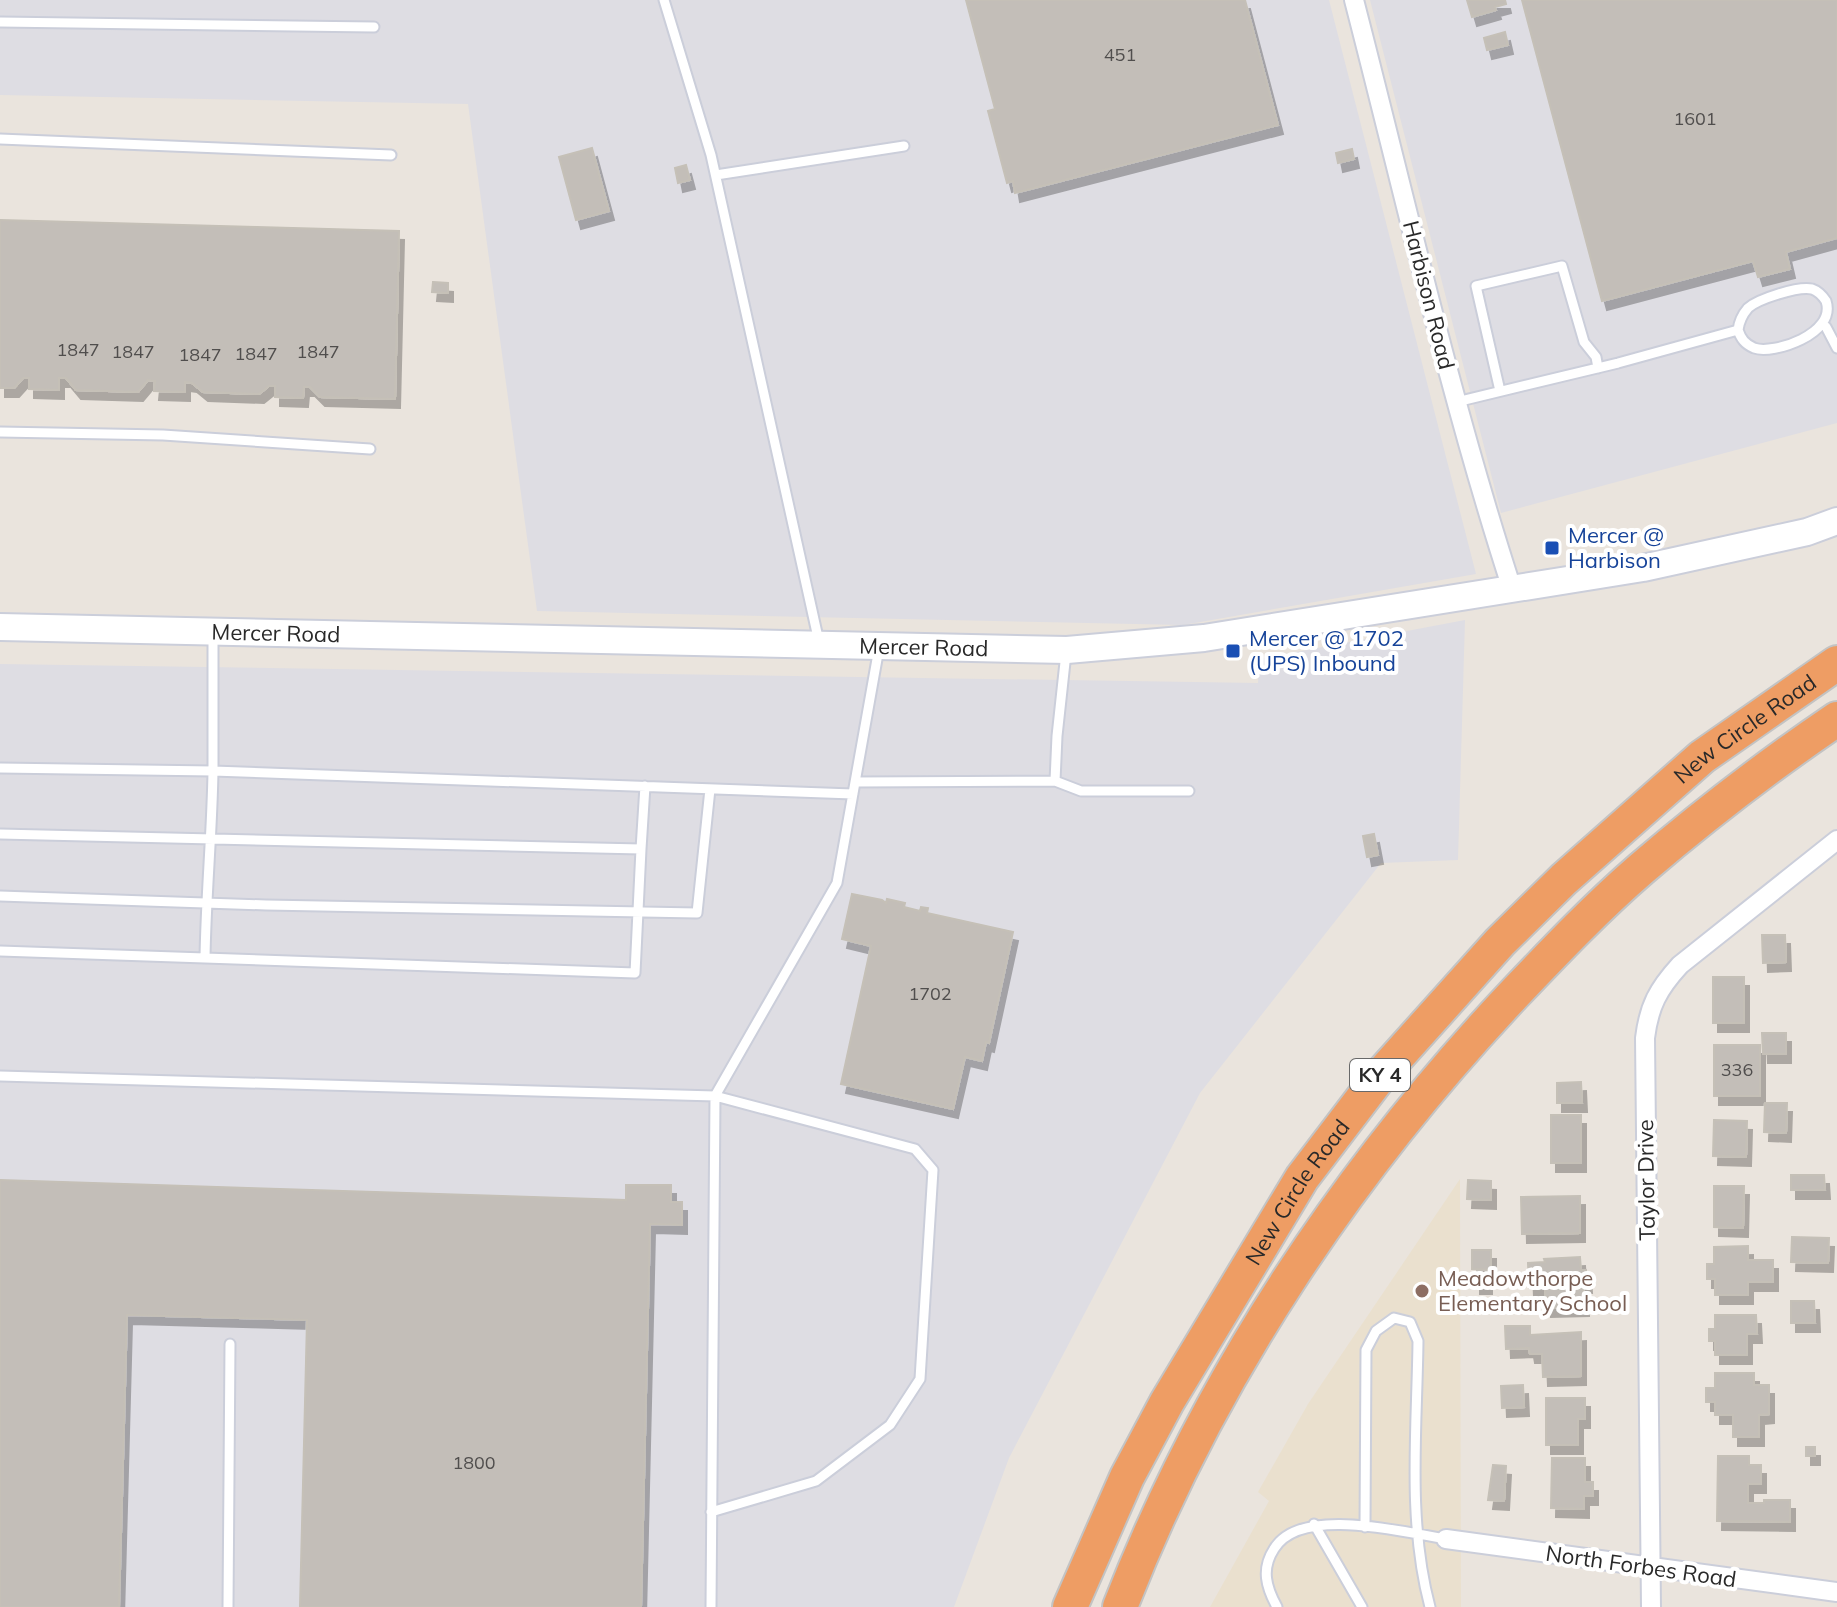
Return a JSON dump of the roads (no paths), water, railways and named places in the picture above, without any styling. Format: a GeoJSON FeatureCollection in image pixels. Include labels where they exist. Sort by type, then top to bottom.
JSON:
{"type":"FeatureCollection","features":[{"type":"Feature","properties":{"kind":"highway","name":"New Circle Road"},"geometry":{"type":"LineString","coordinates":[[1070,1607],[1127,1477],[1167,1402],[1302,1178],[1379,1077],[1500,942],[1564,879],[1702,757],[1837,663]]}},
{"type":"Feature","properties":{"kind":"highway","name":"New Circle Road"},"geometry":{"type":"LineString","coordinates":[[1120,1607],[1156,1519],[1213,1408],[1270,1308],[1332,1216],[1407,1114],[1560,945],[1640,870],[1742,788],[1837,719]]}},
{"type":"Feature","properties":{"kind":"street","name":"Harbison Road"},"geometry":{"type":"LineString","coordinates":[[1354,0],[1456,402],[1512,589]]}},
{"type":"Feature","properties":{"kind":"street","name":"Mercer Road"},"geometry":{"type":"LineString","coordinates":[[0,627],[1067,650],[1204,638],[1512,589],[1723,551],[1807,532],[1837,521]]}},
{"type":"Feature","properties":{"kind":"street","name":"Taylor Drive"},"geometry":{"type":"LineString","coordinates":[[1651,1607],[1645,1038],[1648,1016],[1661,985],[1680,965],[1837,840]]}},
{"type":"Feature","properties":{"kind":"street","name":"North Forbes Road"},"geometry":{"type":"LineString","coordinates":[[1446,1539],[1837,1592]]}},
{"type":"Feature","properties":{"kind":"lane"},"geometry":{"type":"LineString","coordinates":[[664,0],[716,175],[819,646]]}},
{"type":"Feature","properties":{"kind":"lane"},"geometry":{"type":"LineString","coordinates":[[0,22],[374,27]]}},
{"type":"Feature","properties":{"kind":"lane"},"geometry":{"type":"LineString","coordinates":[[0,139],[391,155]]}},
{"type":"Feature","properties":{"kind":"lane"},"geometry":{"type":"LineString","coordinates":[[716,175],[904,146]]}},
{"type":"Feature","properties":{"kind":"lane"},"geometry":{"type":"LineString","coordinates":[[1500,391],[1476,286],[1562,266],[1584,342],[1596,357],[1598,368]]}},
{"type":"Feature","properties":{"kind":"lane"},"geometry":{"type":"LineString","coordinates":[[1815,290],[1833,305],[1826,327],[1813,336],[1764,349],[1744,342],[1738,330],[1742,316],[1755,303],[1790,292],[1815,290]]}},
{"type":"Feature","properties":{"kind":"lane"},"geometry":{"type":"LineString","coordinates":[[1826,327],[1837,348]]}},
{"type":"Feature","properties":{"kind":"lane"},"geometry":{"type":"LineString","coordinates":[[1456,402],[1738,330]]}},
{"type":"Feature","properties":{"kind":"lane"},"geometry":{"type":"LineString","coordinates":[[0,432],[163,435],[370,449]]}},
{"type":"Feature","properties":{"kind":"lane"},"geometry":{"type":"LineString","coordinates":[[205,958],[212,840],[213,632]]}},
{"type":"Feature","properties":{"kind":"lane"},"geometry":{"type":"LineString","coordinates":[[711,1607],[715,1096],[837,883],[879,648]]}},
{"type":"Feature","properties":{"kind":"lane"},"geometry":{"type":"LineString","coordinates":[[1055,781],[1067,650]]}},
{"type":"Feature","properties":{"kind":"lane"},"geometry":{"type":"LineString","coordinates":[[0,768],[213,771],[853,794]]}},
{"type":"Feature","properties":{"kind":"lane"},"geometry":{"type":"LineString","coordinates":[[855,782],[1055,781],[1081,791],[1189,791]]}},
{"type":"Feature","properties":{"kind":"lane"},"geometry":{"type":"LineString","coordinates":[[0,951],[635,973],[645,786]]}},
{"type":"Feature","properties":{"kind":"lane"},"geometry":{"type":"LineString","coordinates":[[0,896],[697,913],[710,789]]}},
{"type":"Feature","properties":{"kind":"lane"},"geometry":{"type":"LineString","coordinates":[[0,834],[641,849]]}},
{"type":"Feature","properties":{"kind":"lane"},"geometry":{"type":"LineString","coordinates":[[0,1076],[715,1096],[915,1149],[933,1170],[920,1379],[890,1425],[816,1481],[711,1512]]}},
{"type":"Feature","properties":{"kind":"lane"},"geometry":{"type":"LineString","coordinates":[[1365,1527],[1366,1350],[1376,1331],[1394,1318],[1410,1322],[1418,1341],[1416,1534],[1430,1607]]}},
{"type":"Feature","properties":{"kind":"lane"},"geometry":{"type":"LineString","coordinates":[[228,1607],[230,1344]]}},
{"type":"Feature","properties":{"kind":"lane"},"geometry":{"type":"LineString","coordinates":[[1314,1524],[1362,1607]]}},
{"type":"Feature","properties":{"kind":"lane"},"geometry":{"type":"LineString","coordinates":[[1277,1607],[1265,1575],[1270,1556],[1279,1540],[1297,1529],[1314,1524],[1365,1527],[1446,1539]]}},
{"type":"Feature","properties":{"kind":"place","name":"Mercer @ Harbison"},"geometry":{"type":"Point","coordinates":[1552,548]}},
{"type":"Feature","properties":{"kind":"place","name":"Mercer @ 1702 (UPS) Inbound"},"geometry":{"type":"Point","coordinates":[1233,651]}},
{"type":"Feature","properties":{"kind":"place","name":"Meadowthorpe Elementary School"},"geometry":{"type":"Point","coordinates":[1422,1291]}}]}
